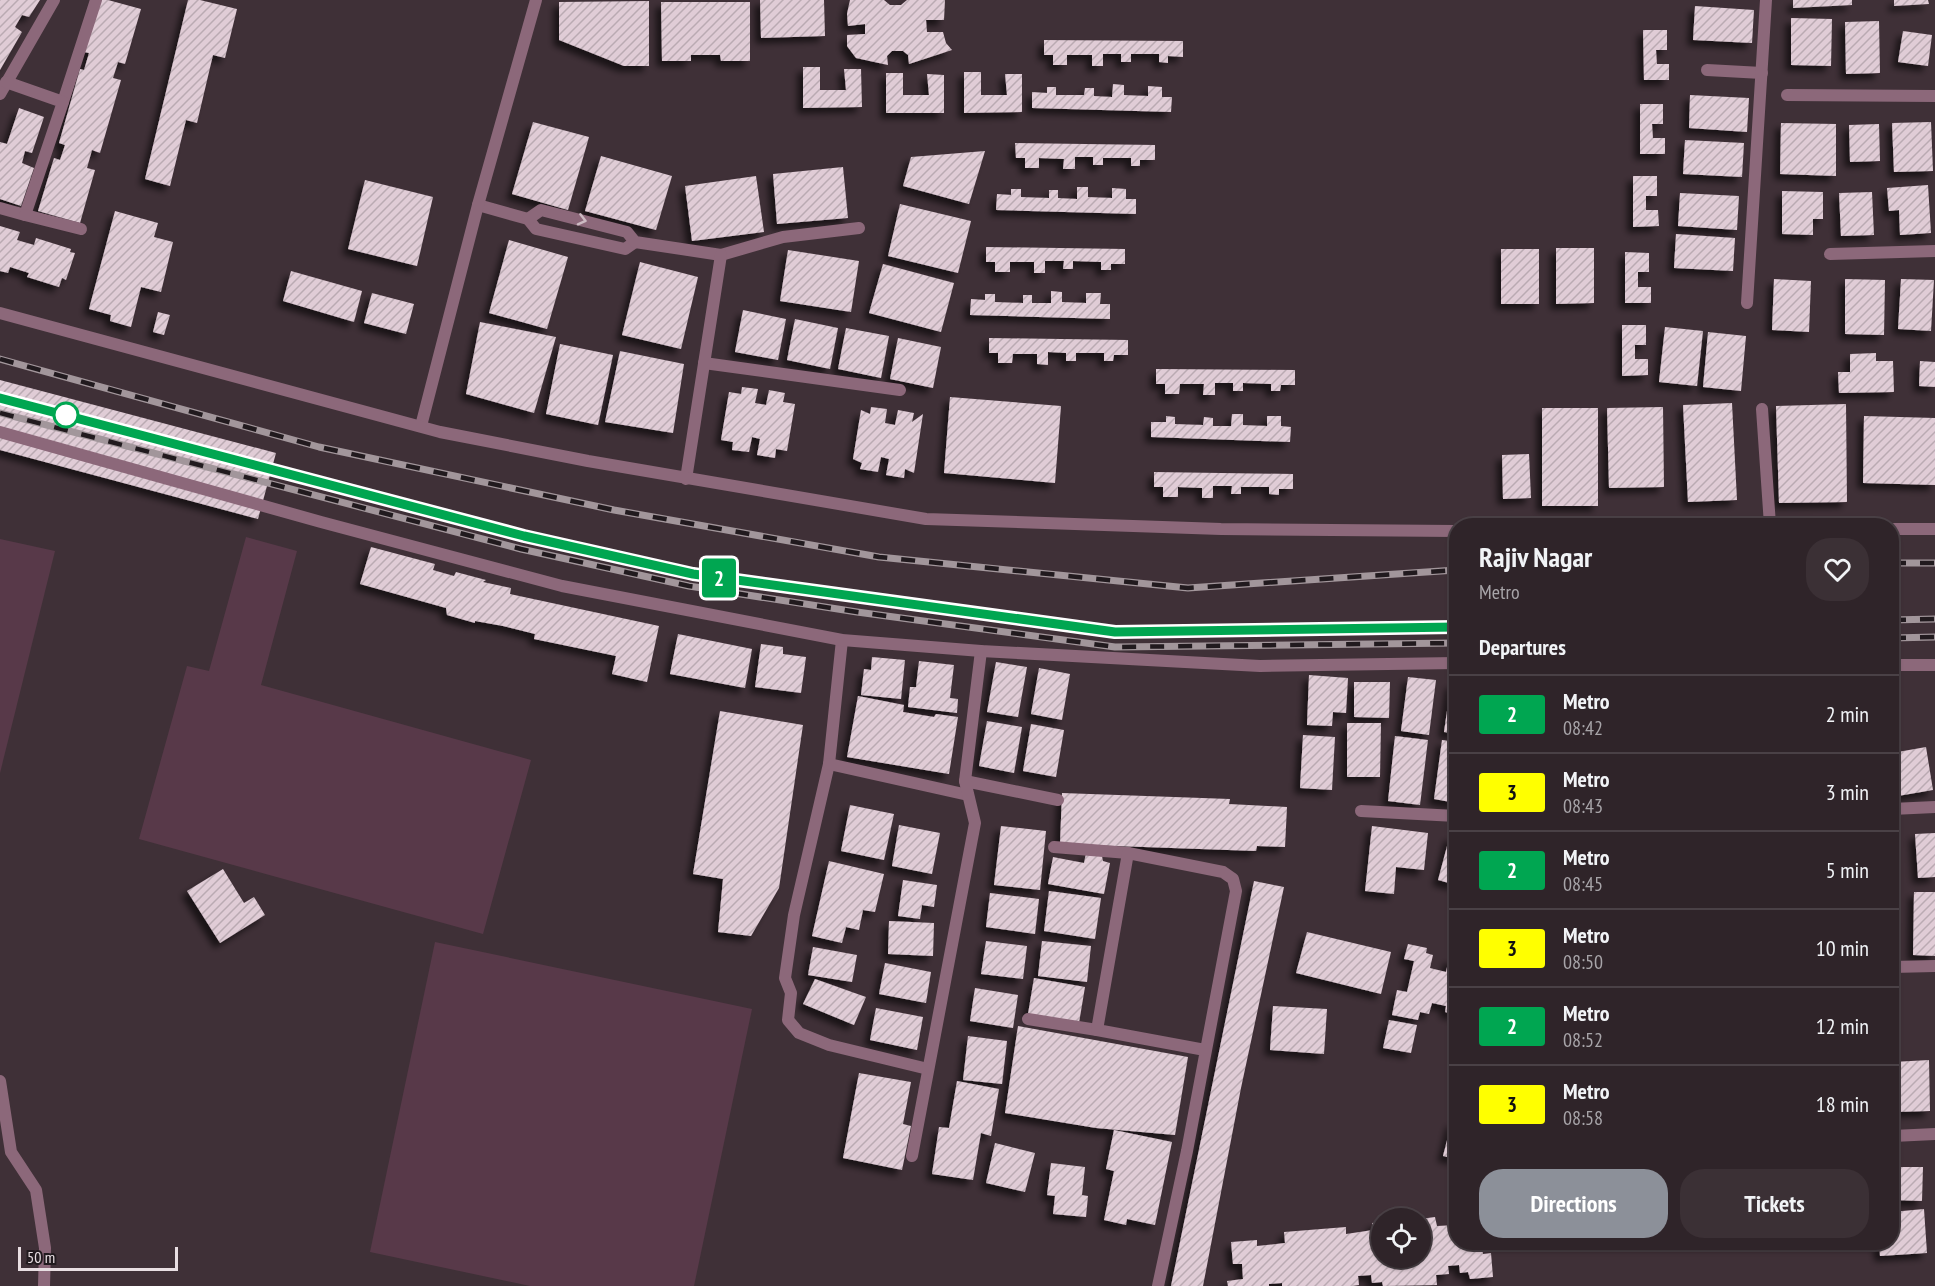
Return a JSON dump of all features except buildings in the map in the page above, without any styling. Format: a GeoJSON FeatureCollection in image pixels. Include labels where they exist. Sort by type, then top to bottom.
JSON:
{"type":"FeatureCollection","features":[{"type":"Feature","properties":{"kind":"street"},"geometry":{"type":"LineString","coordinates":[[0,94],[54,0]]}},
{"type":"Feature","properties":{"kind":"street"},"geometry":{"type":"LineString","coordinates":[[25,215],[96,0]]}},
{"type":"Feature","properties":{"kind":"street"},"geometry":{"type":"LineString","coordinates":[[421,426],[478,205],[536,0]]}},
{"type":"Feature","properties":{"kind":"street"},"geometry":{"type":"LineString","coordinates":[[1746,303],[1766,0]]}},
{"type":"Feature","properties":{"kind":"street"},"geometry":{"type":"LineString","coordinates":[[1707,70],[1762,73]]}},
{"type":"Feature","properties":{"kind":"street"},"geometry":{"type":"LineString","coordinates":[[6,82],[63,102]]}},
{"type":"Feature","properties":{"kind":"street"},"geometry":{"type":"LineString","coordinates":[[1787,95],[1935,96]]}},
{"type":"Feature","properties":{"kind":"street"},"geometry":{"type":"LineString","coordinates":[[478,205],[528,219],[536,229],[625,249],[635,242]]}},
{"type":"Feature","properties":{"kind":"street"},"geometry":{"type":"LineString","coordinates":[[0,208],[81,230]]}},
{"type":"Feature","properties":{"kind":"street"},"geometry":{"type":"LineString","coordinates":[[528,219],[541,210],[627,232],[635,242],[721,255],[783,237],[859,228]]}},
{"type":"Feature","properties":{"kind":"street"},"geometry":{"type":"LineString","coordinates":[[1830,254],[1935,251]]}},
{"type":"Feature","properties":{"kind":"street"},"geometry":{"type":"LineString","coordinates":[[686,479],[721,255]]}},
{"type":"Feature","properties":{"kind":"street"},"geometry":{"type":"LineString","coordinates":[[0,313],[421,426],[576,459],[926,519],[1221,529],[1449,531]]}},
{"type":"Feature","properties":{"kind":"street"},"geometry":{"type":"LineString","coordinates":[[704,363],[900,390]]}},
{"type":"Feature","properties":{"kind":"street"},"geometry":{"type":"LineString","coordinates":[[1762,409],[1770,518]]}},
{"type":"Feature","properties":{"kind":"street"},"geometry":{"type":"LineString","coordinates":[[0,432],[321,522],[562,586],[842,640],[981,651],[1260,666],[1449,663]]}},
{"type":"Feature","properties":{"kind":"street"},"geometry":{"type":"LineString","coordinates":[[1899,529],[1935,529]]}},
{"type":"Feature","properties":{"kind":"street"},"geometry":{"type":"LineString","coordinates":[[842,640],[829,764],[794,915],[785,978],[791,993],[788,1020],[799,1033],[829,1045],[928,1069]]}},
{"type":"Feature","properties":{"kind":"street"},"geometry":{"type":"LineString","coordinates":[[912,1156],[975,824],[965,781],[981,651]]}},
{"type":"Feature","properties":{"kind":"street"},"geometry":{"type":"LineString","coordinates":[[1899,665],[1935,665]]}},
{"type":"Feature","properties":{"kind":"street"},"geometry":{"type":"LineString","coordinates":[[829,764],[968,795]]}},
{"type":"Feature","properties":{"kind":"street"},"geometry":{"type":"LineString","coordinates":[[965,781],[1058,800]]}},
{"type":"Feature","properties":{"kind":"street"},"geometry":{"type":"LineString","coordinates":[[1899,809],[1935,807]]}},
{"type":"Feature","properties":{"kind":"street"},"geometry":{"type":"LineString","coordinates":[[1361,812],[1449,816]]}},
{"type":"Feature","properties":{"kind":"street"},"geometry":{"type":"LineString","coordinates":[[1054,847],[1128,853],[1223,873],[1233,879],[1236,891],[1187,1151],[1158,1286]]}},
{"type":"Feature","properties":{"kind":"street"},"geometry":{"type":"LineString","coordinates":[[1097,1030],[1128,853]]}},
{"type":"Feature","properties":{"kind":"street"},"geometry":{"type":"LineString","coordinates":[[1899,967],[1935,966]]}},
{"type":"Feature","properties":{"kind":"street"},"geometry":{"type":"LineString","coordinates":[[1028,1018],[1205,1050]]}},
{"type":"Feature","properties":{"kind":"street"},"geometry":{"type":"LineString","coordinates":[[0,1081],[10,1152],[36,1190],[45,1248],[44,1286]]}},
{"type":"Feature","properties":{"kind":"street"},"geometry":{"type":"LineString","coordinates":[[1899,1136],[1935,1134]]}},
{"type":"Feature","properties":{"kind":"shaded area"},"geometry":{"type":"Polygon","coordinates":[[[246,537],[297,551],[261,685],[531,760],[483,934],[139,839],[187,666],[209,671],[246,537]]]}},
{"type":"Feature","properties":{"kind":"shaded area"},"geometry":{"type":"Polygon","coordinates":[[[0,539],[55,551],[0,773],[0,539]]]}},
{"type":"Feature","properties":{"kind":"shaded area"},"geometry":{"type":"Polygon","coordinates":[[[435,942],[752,1009],[694,1286],[530,1286],[370,1252],[435,942]]]}},
{"type":"Feature","properties":{"kind":"railway"},"geometry":{"type":"LineString","coordinates":[[0,359],[319,447],[614,510],[879,557],[1188,588],[1449,570]]}},
{"type":"Feature","properties":{"kind":"railway"},"geometry":{"type":"LineString","coordinates":[[0,398],[523,536],[693,574],[1115,632],[1449,627]]}},
{"type":"Feature","properties":{"kind":"railway"},"geometry":{"type":"LineString","coordinates":[[0,413],[521,549],[689,586],[857,612],[1115,647],[1449,643]]}},
{"type":"Feature","properties":{"kind":"railway"},"geometry":{"type":"LineString","coordinates":[[1899,563],[1935,563]]}},
{"type":"Feature","properties":{"kind":"railway"},"geometry":{"type":"LineString","coordinates":[[1899,620],[1935,619]]}},
{"type":"Feature","properties":{"kind":"railway"},"geometry":{"type":"LineString","coordinates":[[1899,638],[1935,637]]}},
{"type":"Feature","properties":{"kind":"metro line","name":"2"},"geometry":{"type":"LineString","coordinates":[[0,398],[524,536],[693,574],[1115,632],[1449,627]]}}]}
